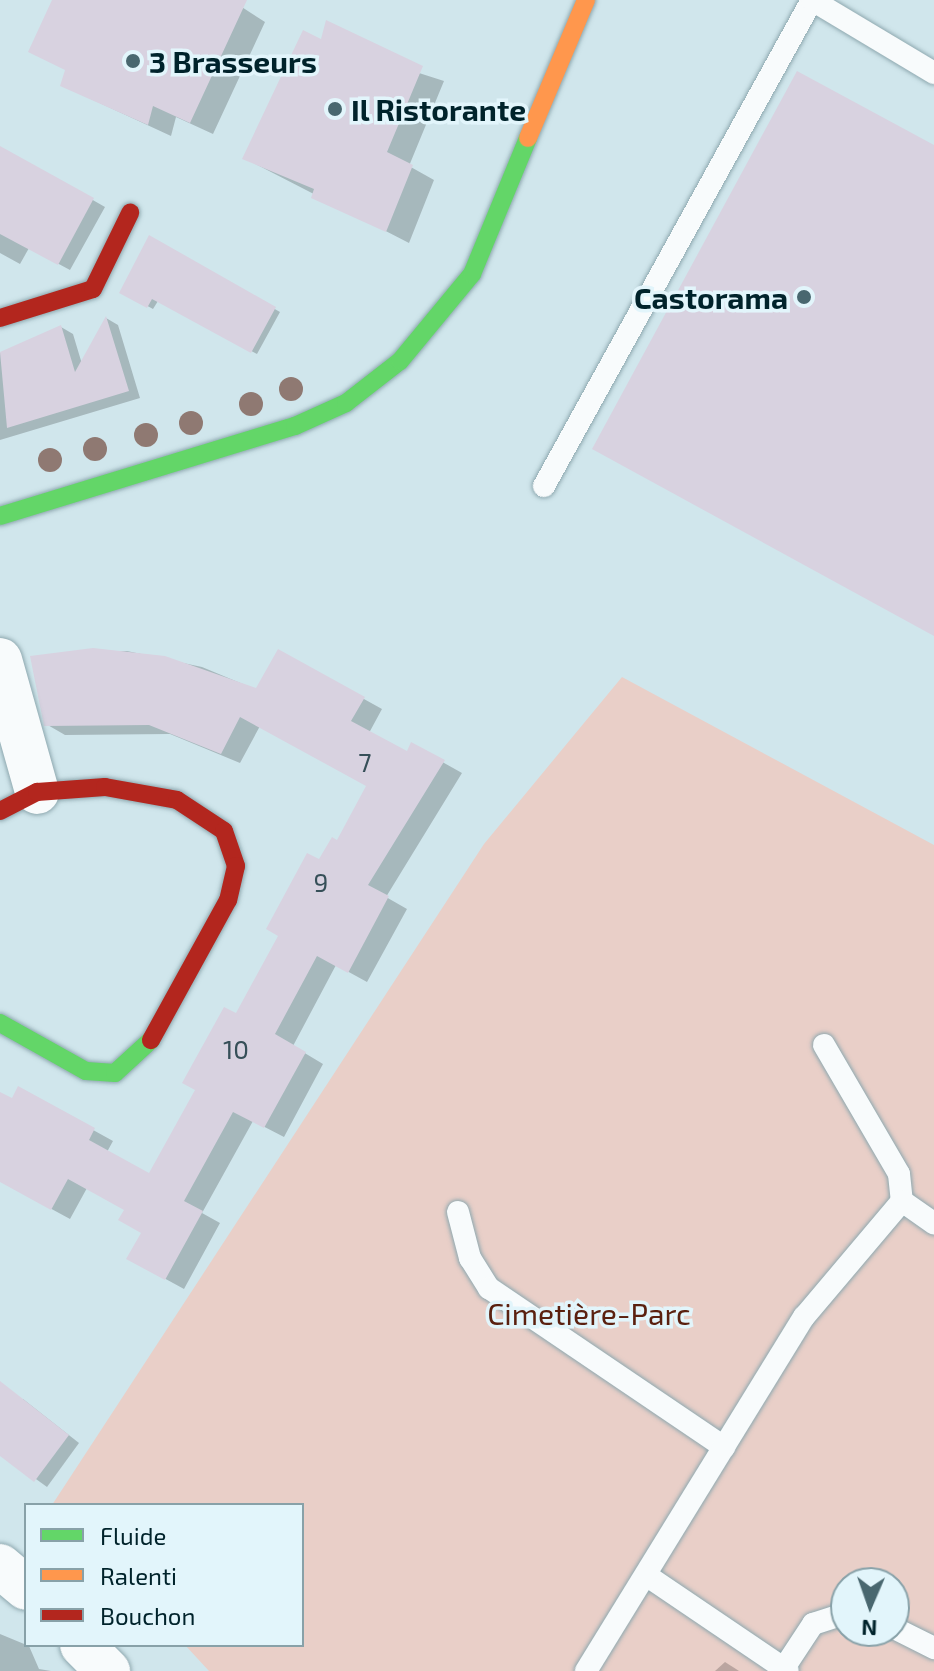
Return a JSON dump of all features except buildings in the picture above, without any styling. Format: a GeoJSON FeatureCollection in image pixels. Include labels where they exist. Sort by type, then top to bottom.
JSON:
{"type":"FeatureCollection","features":[{"type":"Feature","properties":{"kind":"street"},"geometry":{"type":"LineString","coordinates":[[0,516],[295,426],[346,403],[400,361],[472,274],[586,0]]}},
{"type":"Feature","properties":{"kind":"street"},"geometry":{"type":"LineString","coordinates":[[0,318],[93,289],[130,213]]}},
{"type":"Feature","properties":{"kind":"street"},"geometry":{"type":"LineString","coordinates":[[0,660],[19,801],[105,787],[177,800],[224,831],[236,866],[228,900],[145,1052],[115,1073],[86,1071],[0,1023]]}},
{"type":"Feature","properties":{"kind":"street"},"geometry":{"type":"LineString","coordinates":[[0,1566],[24,1586]]}},
{"type":"Feature","properties":{"kind":"street"},"geometry":{"type":"LineString","coordinates":[[84,1647],[108,1671]]}},
{"type":"Feature","properties":{"kind":"lane"},"geometry":{"type":"LineString","coordinates":[[544,486],[812,0],[934,73]]}},
{"type":"Feature","properties":{"kind":"lane"},"geometry":{"type":"LineString","coordinates":[[586,1671],[804,1317],[902,1201],[899,1174],[824,1045]]}},
{"type":"Feature","properties":{"kind":"lane"},"geometry":{"type":"LineString","coordinates":[[902,1201],[934,1223]]}},
{"type":"Feature","properties":{"kind":"lane"},"geometry":{"type":"LineString","coordinates":[[458,1212],[470,1258],[489,1288],[724,1447]]}},
{"type":"Feature","properties":{"kind":"lane"},"geometry":{"type":"LineString","coordinates":[[646,1575],[786,1670],[813,1624],[830,1618]]}},
{"type":"Feature","properties":{"kind":"lane"},"geometry":{"type":"LineString","coordinates":[[910,1636],[934,1648]]}},
{"type":"Feature","properties":{"kind":"green space","name":"Cimetière-Parc"},"geometry":{"type":"Polygon","coordinates":[[[622,677],[934,845],[934,1671],[209,1671],[187,1647],[304,1647],[304,1503],[53,1503],[484,844],[622,677]]]}},
{"type":"Feature","properties":{"kind":"traffic: fast"},"geometry":{"type":"LineString","coordinates":[[0,516],[295,426],[346,403],[400,361],[472,274],[528,138]]}},
{"type":"Feature","properties":{"kind":"traffic: fast"},"geometry":{"type":"LineString","coordinates":[[0,1023],[86,1071],[115,1073],[151,1040]]}},
{"type":"Feature","properties":{"kind":"traffic: slow"},"geometry":{"type":"LineString","coordinates":[[528,138],[586,0]]}},
{"type":"Feature","properties":{"kind":"traffic: jam"},"geometry":{"type":"LineString","coordinates":[[0,318],[93,289],[130,213]]}},
{"type":"Feature","properties":{"kind":"traffic: jam"},"geometry":{"type":"LineString","coordinates":[[0,811],[37,792],[105,787],[177,800],[224,831],[236,866],[228,900],[151,1040]]}},
{"type":"Feature","properties":{"kind":"place","name":"3 Brasseurs"},"geometry":{"type":"Point","coordinates":[133,61]}},
{"type":"Feature","properties":{"kind":"place","name":"Il Ristorante"},"geometry":{"type":"Point","coordinates":[335,109]}},
{"type":"Feature","properties":{"kind":"place","name":"Castorama"},"geometry":{"type":"Point","coordinates":[804,297]}}]}
